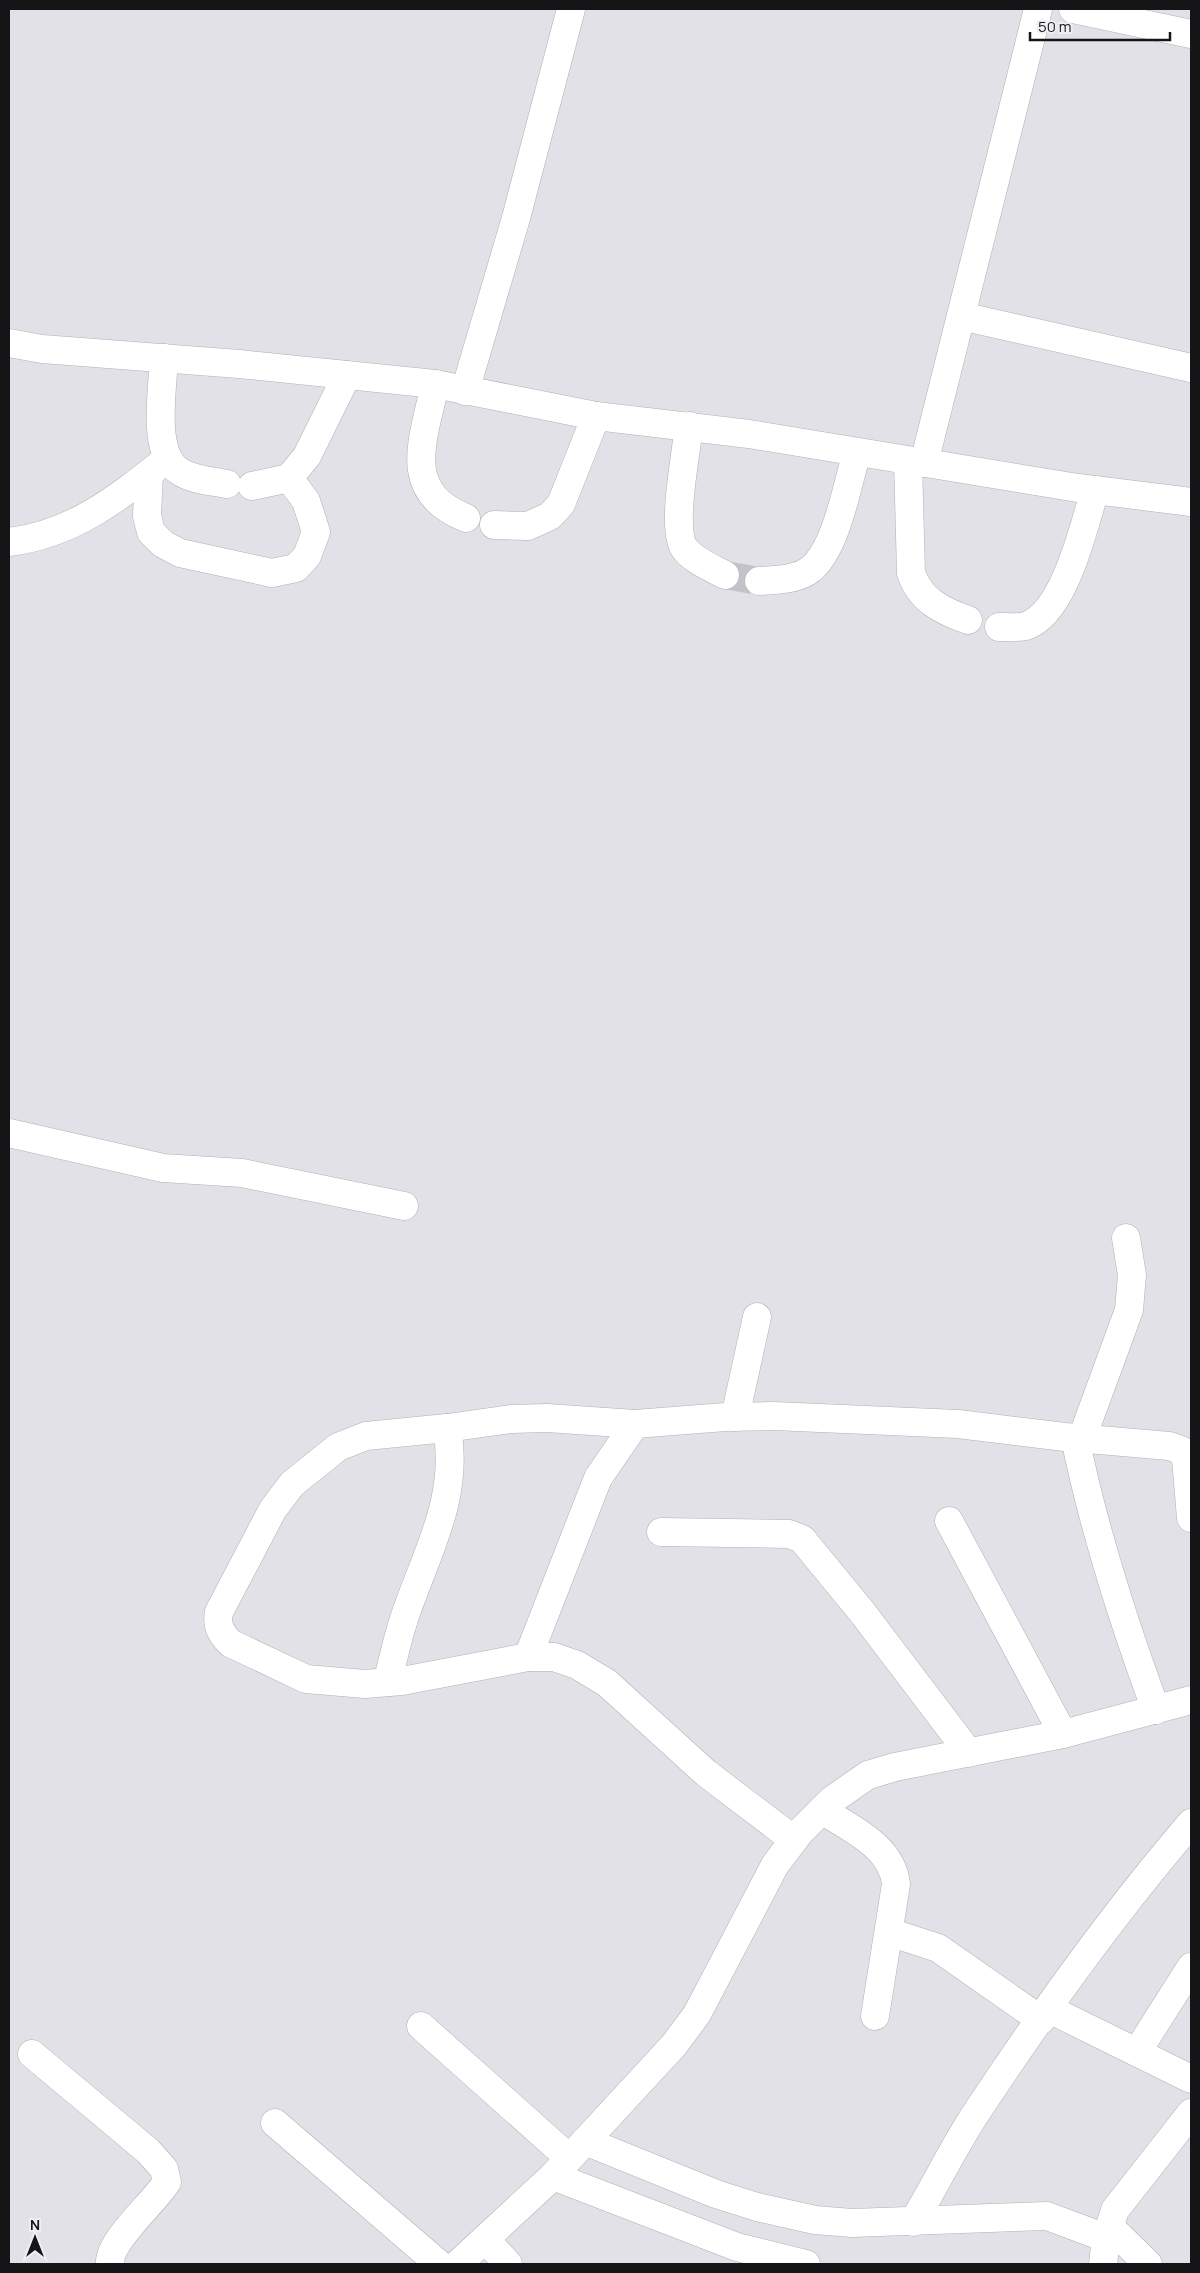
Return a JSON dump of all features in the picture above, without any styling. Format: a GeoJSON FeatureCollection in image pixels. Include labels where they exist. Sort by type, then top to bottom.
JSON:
{"type":"FeatureCollection","features":[{"type":"Feature","properties":{"kind":"street"},"geometry":{"type":"LineString","coordinates":[[465,391],[516,218],[571,9]]}},
{"type":"Feature","properties":{"kind":"street"},"geometry":{"type":"LineString","coordinates":[[968,620],[951,614],[929,601],[916,587],[911,573],[916,462],[961,316],[1038,9]]}},
{"type":"Feature","properties":{"kind":"street"},"geometry":{"type":"LineString","coordinates":[[1073,9],[1191,34]]}},
{"type":"Feature","properties":{"kind":"street"},"geometry":{"type":"LineString","coordinates":[[961,316],[1191,368]]}},
{"type":"Feature","properties":{"kind":"street"},"geometry":{"type":"LineString","coordinates":[[9,343],[42,349],[164,358],[435,384],[596,416],[689,426],[1095,490],[1191,502]]}},
{"type":"Feature","properties":{"kind":"street"},"geometry":{"type":"LineString","coordinates":[[164,358],[161,442],[158,466],[147,516],[151,532],[163,544],[180,553],[272,573],[296,568],[307,556],[316,532],[306,501],[289,478]]}},
{"type":"Feature","properties":{"kind":"street"},"geometry":{"type":"LineString","coordinates":[[158,466],[179,471],[193,478],[239,485],[289,478],[307,456],[347,375]]}},
{"type":"Feature","properties":{"kind":"street"},"geometry":{"type":"LineString","coordinates":[[435,384],[420,460],[425,482],[434,499],[448,511],[466,518]]}},
{"type":"Feature","properties":{"kind":"street"},"geometry":{"type":"LineString","coordinates":[[494,525],[528,526],[550,516],[561,504],[596,416]]}},
{"type":"Feature","properties":{"kind":"street"},"geometry":{"type":"LineString","coordinates":[[689,426],[678,530],[684,548],[703,563],[725,575]]}},
{"type":"Feature","properties":{"kind":"street"},"geometry":{"type":"LineString","coordinates":[[759,581],[791,578],[810,570],[822,557],[832,534],[857,452]]}},
{"type":"Feature","properties":{"kind":"street"},"geometry":{"type":"LineString","coordinates":[[9,542],[27,540],[70,526],[116,500],[158,466]]}},
{"type":"Feature","properties":{"kind":"street"},"geometry":{"type":"LineString","coordinates":[[999,627],[1026,626],[1045,613],[1060,592],[1070,568],[1095,490]]}},
{"type":"Feature","properties":{"kind":"street"},"geometry":{"type":"LineString","coordinates":[[9,1133],[163,1168],[242,1173],[404,1206]]}},
{"type":"Feature","properties":{"kind":"street"},"geometry":{"type":"LineString","coordinates":[[1126,1238],[1132,1274],[1129,1310],[1078,1438],[1088,1502],[1156,1710]]}},
{"type":"Feature","properties":{"kind":"street"},"geometry":{"type":"LineString","coordinates":[[735,1417],[757,1317]]}},
{"type":"Feature","properties":{"kind":"street"},"geometry":{"type":"LineString","coordinates":[[794,1840],[706,1773],[607,1683],[577,1665],[554,1657],[528,1656],[387,1682],[366,1684],[306,1679],[230,1643],[221,1634],[217,1622],[219,1612],[273,1509],[292,1484],[338,1447],[366,1436],[511,1419],[547,1418],[635,1424],[774,1416],[958,1424],[1169,1446],[1181,1450],[1186,1459],[1191,1514]]}},
{"type":"Feature","properties":{"kind":"street"},"geometry":{"type":"LineString","coordinates":[[528,1656],[598,1478],[635,1424]]}},
{"type":"Feature","properties":{"kind":"street"},"geometry":{"type":"LineString","coordinates":[[387,1682],[404,1619],[445,1502],[451,1474],[451,1453],[447,1428]]}},
{"type":"Feature","properties":{"kind":"street"},"geometry":{"type":"LineString","coordinates":[[949,1521],[1063,1734]]}},
{"type":"Feature","properties":{"kind":"street"},"geometry":{"type":"LineString","coordinates":[[661,1532],[789,1534],[802,1539],[862,1612],[969,1753]]}},
{"type":"Feature","properties":{"kind":"street"},"geometry":{"type":"LineString","coordinates":[[458,2264],[569,2158],[674,2045],[697,2014],[775,1865],[794,1840],[832,1800],[868,1775],[895,1767],[1063,1734],[1191,1700]]}},
{"type":"Feature","properties":{"kind":"street"},"geometry":{"type":"LineString","coordinates":[[822,1810],[868,1840],[889,1861],[895,1872],[896,1884],[875,2016]]}},
{"type":"Feature","properties":{"kind":"street"},"geometry":{"type":"LineString","coordinates":[[912,2222],[938,2182],[975,2115],[1045,2014],[1148,1874],[1191,1823]]}},
{"type":"Feature","properties":{"kind":"street"},"geometry":{"type":"LineString","coordinates":[[888,1932],[938,1948],[1045,2014],[1137,2052],[1191,2079]]}},
{"type":"Feature","properties":{"kind":"street"},"geometry":{"type":"LineString","coordinates":[[1137,2052],[1191,1967]]}},
{"type":"Feature","properties":{"kind":"street"},"geometry":{"type":"LineString","coordinates":[[421,2026],[569,2158],[737,2247],[806,2264]]}},
{"type":"Feature","properties":{"kind":"street"},"geometry":{"type":"LineString","coordinates":[[32,2054],[148,2151],[164,2169],[167,2182],[118,2242],[110,2259],[110,2264]]}},
{"type":"Feature","properties":{"kind":"street"},"geometry":{"type":"LineString","coordinates":[[1103,2264],[1108,2233],[1115,2210],[1191,2113]]}},
{"type":"Feature","properties":{"kind":"street"},"geometry":{"type":"LineString","coordinates":[[275,2123],[438,2264]]}},
{"type":"Feature","properties":{"kind":"street"},"geometry":{"type":"LineString","coordinates":[[569,2158],[716,2194],[757,2207],[815,2220],[852,2223],[912,2222],[1046,2216],[1108,2233],[1148,2264]]}},
{"type":"Feature","properties":{"kind":"street"},"geometry":{"type":"LineString","coordinates":[[484,2239],[508,2264]]}},
{"type":"Feature","properties":{"kind":"tunnel"},"geometry":{"type":"LineString","coordinates":[[725,575],[759,581]]}}]}
